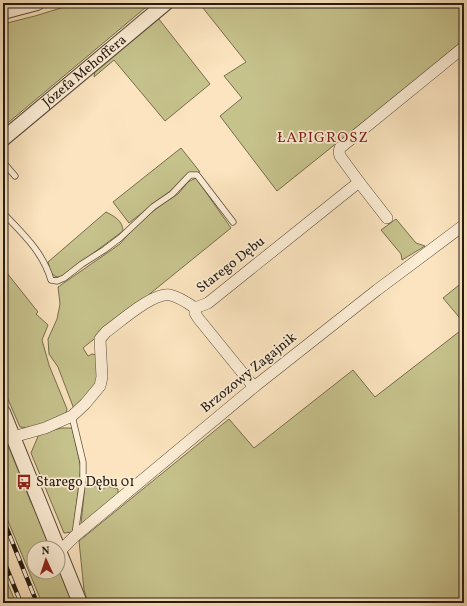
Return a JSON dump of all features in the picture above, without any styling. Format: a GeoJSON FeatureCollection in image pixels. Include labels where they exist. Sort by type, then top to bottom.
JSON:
{"type":"FeatureCollection","features":[{"type":"Feature","properties":{"kind":"street"},"geometry":{"type":"LineString","coordinates":[[3,12],[37,3]]}},
{"type":"Feature","properties":{"kind":"street","name":"Józefa Mehoffera"},"geometry":{"type":"LineString","coordinates":[[3,139],[166,3]]}},
{"type":"Feature","properties":{"kind":"street"},"geometry":{"type":"LineString","coordinates":[[387,218],[358,182],[340,156],[340,148],[464,47]]}},
{"type":"Feature","properties":{"kind":"street","name":"Starego Dębu"},"geometry":{"type":"LineString","coordinates":[[13,437],[45,428],[72,416],[85,404],[100,386],[102,377],[100,339],[106,332],[150,299],[160,295],[169,295],[183,300],[195,308],[208,303],[358,182]]}},
{"type":"Feature","properties":{"kind":"street","name":"Brzozowy Zagajnik"},"geometry":{"type":"LineString","coordinates":[[66,545],[254,387],[377,290],[464,225]]}},
{"type":"Feature","properties":{"kind":"street"},"geometry":{"type":"LineString","coordinates":[[195,308],[195,313],[198,318],[254,387]]}},
{"type":"Feature","properties":{"kind":"street"},"geometry":{"type":"LineString","coordinates":[[3,412],[55,540]]}},
{"type":"Feature","properties":{"kind":"street"},"geometry":{"type":"LineString","coordinates":[[66,567],[80,603]]}},
{"type":"Feature","properties":{"kind":"lane"},"geometry":{"type":"LineString","coordinates":[[3,162],[15,176]]}},
{"type":"Feature","properties":{"kind":"lane"},"geometry":{"type":"LineString","coordinates":[[3,213],[39,253],[48,269],[51,280],[57,281],[64,278],[120,238],[153,207],[172,194],[190,175],[197,175],[233,222]]}},
{"type":"Feature","properties":{"kind":"lane"},"geometry":{"type":"LineString","coordinates":[[72,416],[83,462],[83,479],[75,536]]}},
{"type":"Feature","properties":{"kind":"shaded area"},"geometry":{"type":"Polygon","coordinates":[[[77,3],[151,3],[3,127],[3,24],[77,3]]]}},
{"type":"Feature","properties":{"kind":"shaded area"},"geometry":{"type":"Polygon","coordinates":[[[199,3],[314,3],[316,5],[318,3],[464,3],[464,41],[277,191],[220,116],[242,98],[224,76],[246,62],[199,3]]]}},
{"type":"Feature","properties":{"kind":"shaded area"},"geometry":{"type":"Polygon","coordinates":[[[158,18],[210,84],[165,121],[114,60],[94,77],[95,70],[158,18]]]}},
{"type":"Feature","properties":{"kind":"shaded area"},"geometry":{"type":"Polygon","coordinates":[[[181,148],[200,172],[189,174],[183,178],[173,189],[129,223],[113,202],[181,148]]]}},
{"type":"Feature","properties":{"kind":"shaded area"},"geometry":{"type":"Polygon","coordinates":[[[196,178],[231,228],[83,348],[88,356],[92,354],[97,355],[97,384],[74,409],[58,367],[49,354],[48,339],[57,319],[60,304],[58,287],[120,244],[135,226],[162,204],[178,194],[188,182],[196,178]]]}},
{"type":"Feature","properties":{"kind":"shaded area"},"geometry":{"type":"Polygon","coordinates":[[[106,212],[120,222],[123,227],[123,231],[61,277],[53,275],[50,271],[48,262],[106,212]]]}},
{"type":"Feature","properties":{"kind":"shaded area"},"geometry":{"type":"Polygon","coordinates":[[[396,219],[416,243],[425,246],[402,260],[401,254],[381,230],[396,219]]]}},
{"type":"Feature","properties":{"kind":"shaded area"},"geometry":{"type":"Polygon","coordinates":[[[3,268],[38,312],[36,314],[48,325],[42,340],[49,365],[67,409],[66,413],[43,423],[26,428],[20,427],[3,388],[3,268]]]}},
{"type":"Feature","properties":{"kind":"shaded area"},"geometry":{"type":"Polygon","coordinates":[[[464,281],[464,323],[443,298],[464,281]]]}},
{"type":"Feature","properties":{"kind":"shaded area"},"geometry":{"type":"Polygon","coordinates":[[[464,328],[464,603],[88,603],[84,590],[79,541],[229,419],[254,448],[353,370],[375,397],[464,328]]]}},
{"type":"Feature","properties":{"kind":"shaded area"},"geometry":{"type":"Polygon","coordinates":[[[61,428],[72,428],[81,468],[73,532],[64,533],[31,453],[39,434],[61,428]]]}},
{"type":"Feature","properties":{"kind":"shaded area"},"geometry":{"type":"Polygon","coordinates":[[[3,432],[30,500],[49,540],[26,540],[26,564],[3,509],[3,432]]]}},
{"type":"Feature","properties":{"kind":"shaded area"},"geometry":{"type":"Polygon","coordinates":[[[85,485],[97,486],[99,492],[107,486],[118,489],[118,494],[81,524],[85,485]]]}},
{"type":"Feature","properties":{"kind":"shaded area"},"geometry":{"type":"Polygon","coordinates":[[[3,572],[16,603],[3,603],[3,572]]]}},
{"type":"Feature","properties":{"kind":"shaded area"},"geometry":{"type":"Polygon","coordinates":[[[66,579],[76,603],[42,603],[32,580],[66,580],[66,579]]]}},
{"type":"Feature","properties":{"kind":"railway"},"geometry":{"type":"LineString","coordinates":[[3,519],[37,603]]}},
{"type":"Feature","properties":{"kind":"railway"},"geometry":{"type":"LineString","coordinates":[[3,559],[21,603]]}},
{"type":"Feature","properties":{"kind":"place","name":"Starego Dębu 01"},"geometry":{"type":"Point","coordinates":[24,482]}},
{"type":"Feature","properties":{"kind":"district","name":"ŁAPIGROSZ"},"geometry":{"type":"Point","coordinates":[323,138]}}]}
